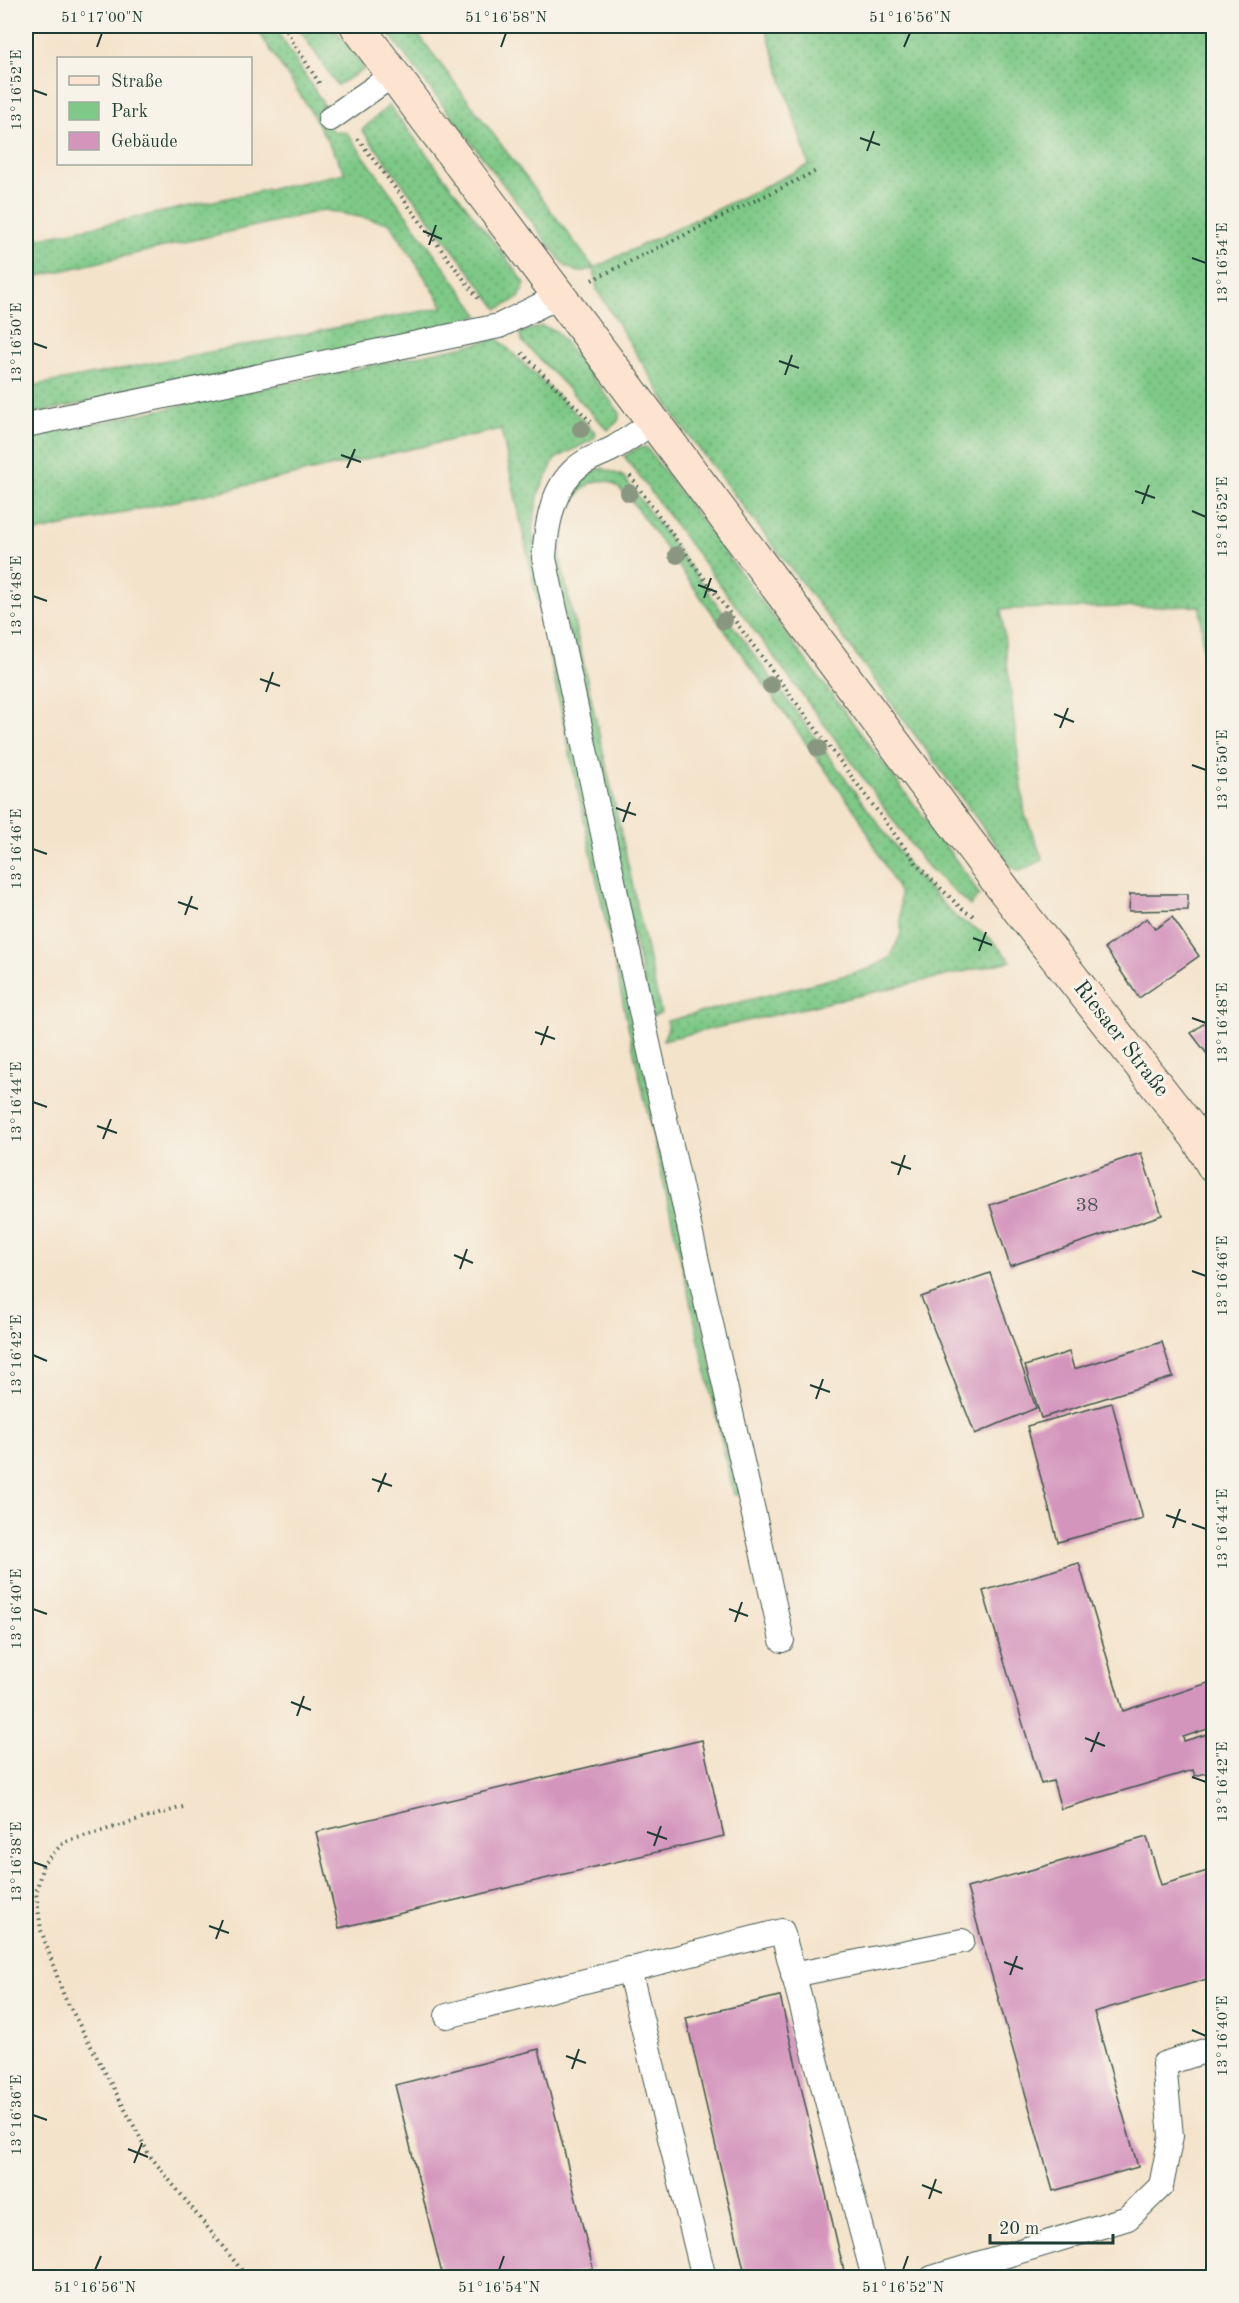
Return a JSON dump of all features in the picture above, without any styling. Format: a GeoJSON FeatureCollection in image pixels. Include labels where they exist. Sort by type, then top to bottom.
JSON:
{"type":"FeatureCollection","features":[{"type":"Feature","properties":{"kind":"main road","name":"Riesaer Straße"},"geometry":{"type":"LineString","coordinates":[[357,26],[1023,915],[1197,1137],[1214,1167]]}},
{"type":"Feature","properties":{"kind":"lane"},"geometry":{"type":"LineString","coordinates":[[334,116],[394,74]]}},
{"type":"Feature","properties":{"kind":"lane"},"geometry":{"type":"LineString","coordinates":[[26,425],[500,326],[559,296]]}},
{"type":"Feature","properties":{"kind":"lane"},"geometry":{"type":"LineString","coordinates":[[655,421],[611,449],[588,459],[572,471],[560,488],[549,522],[544,558],[644,1025],[782,1640]]}},
{"type":"Feature","properties":{"kind":"lane"},"geometry":{"type":"LineString","coordinates":[[447,2016],[782,1930],[874,2277]]}},
{"type":"Feature","properties":{"kind":"lane"},"geometry":{"type":"LineString","coordinates":[[793,1975],[962,1941]]}},
{"type":"Feature","properties":{"kind":"lane"},"geometry":{"type":"LineString","coordinates":[[629,1970],[704,2277]]}},
{"type":"Feature","properties":{"kind":"lane"},"geometry":{"type":"LineString","coordinates":[[932,2277],[1128,2218],[1161,2186],[1171,2136],[1164,2064],[1214,2048]]}},
{"type":"Feature","properties":{"kind":"path"},"geometry":{"type":"LineString","coordinates":[[283,26],[334,116],[521,352],[601,431],[611,449],[738,625],[920,868],[964,911],[985,921],[1023,915]]}},
{"type":"Feature","properties":{"kind":"path"},"geometry":{"type":"LineString","coordinates":[[559,296],[818,170]]}},
{"type":"Feature","properties":{"kind":"path"},"geometry":{"type":"LineString","coordinates":[[183,1807],[64,1842],[44,1864],[36,1893],[41,1930],[64,1996],[150,2156],[248,2277]]}},
{"type":"Feature","properties":{"kind":"green space"},"geometry":{"type":"Polygon","coordinates":[[[255,26],[274,26],[324,105],[319,110],[332,131],[347,133],[479,315],[459,326],[26,415],[26,387],[444,307],[390,223],[324,210],[26,279],[26,241],[345,173],[310,110],[255,26]]]}},
{"type":"Feature","properties":{"kind":"green space"},"geometry":{"type":"Polygon","coordinates":[[[297,26],[333,26],[365,69],[337,85],[297,26]]]}},
{"type":"Feature","properties":{"kind":"green space"},"geometry":{"type":"Polygon","coordinates":[[[383,26],[412,26],[594,268],[809,165],[765,26],[1213,26],[1213,790],[1200,606],[1001,609],[1025,815],[1043,860],[1020,871],[1012,867],[838,630],[680,424],[597,290],[594,269],[579,272],[566,267],[383,26]]]}},
{"type":"Feature","properties":{"kind":"green space"},"geometry":{"type":"Polygon","coordinates":[[[389,105],[525,283],[519,298],[498,309],[362,130],[389,105]]]}},
{"type":"Feature","properties":{"kind":"green space"},"geometry":{"type":"Polygon","coordinates":[[[541,326],[556,331],[620,413],[618,421],[608,430],[522,341],[520,333],[541,326]]]}},
{"type":"Feature","properties":{"kind":"green space"},"geometry":{"type":"Polygon","coordinates":[[[498,339],[596,433],[594,439],[555,459],[539,492],[532,531],[634,1022],[740,1494],[734,1495],[627,1021],[501,429],[26,534],[26,438],[498,339]]]}},
{"type":"Feature","properties":{"kind":"green space"},"geometry":{"type":"Polygon","coordinates":[[[646,447],[970,879],[979,895],[970,906],[924,863],[836,740],[624,456],[638,448],[646,447]]]}},
{"type":"Feature","properties":{"kind":"green space"},"geometry":{"type":"Polygon","coordinates":[[[602,468],[623,476],[916,875],[957,918],[988,936],[1011,961],[663,1040],[668,1028],[667,1021],[869,969],[890,958],[901,933],[900,894],[858,815],[630,499],[612,483],[595,482],[581,492],[570,508],[563,528],[560,558],[661,1013],[651,1017],[552,558],[560,517],[571,493],[579,482],[602,468]]]}},
{"type":"Feature","properties":{"kind":"building"},"geometry":{"type":"Polygon","coordinates":[[[1130,894],[1188,894],[1188,910],[1129,911],[1130,894]]]}},
{"type":"Feature","properties":{"kind":"building"},"geometry":{"type":"Polygon","coordinates":[[[1172,917],[1199,956],[1139,998],[1105,948],[1147,918],[1155,929],[1172,917]]]}},
{"type":"Feature","properties":{"kind":"building"},"geometry":{"type":"Polygon","coordinates":[[[1214,1016],[1214,1063],[1191,1033],[1214,1016]]]}},
{"type":"Feature","properties":{"kind":"building"},"geometry":{"type":"Polygon","coordinates":[[[1141,1153],[1162,1215],[1010,1266],[990,1205],[1141,1153]]]}},
{"type":"Feature","properties":{"kind":"building"},"geometry":{"type":"Polygon","coordinates":[[[990,1273],[1036,1408],[975,1434],[921,1297],[990,1273]]]}},
{"type":"Feature","properties":{"kind":"building"},"geometry":{"type":"Polygon","coordinates":[[[1162,1342],[1173,1377],[1041,1418],[1025,1366],[1069,1352],[1074,1369],[1162,1342]]]}},
{"type":"Feature","properties":{"kind":"building"},"geometry":{"type":"Polygon","coordinates":[[[1112,1403],[1143,1519],[1058,1542],[1027,1426],[1112,1403]]]}},
{"type":"Feature","properties":{"kind":"building"},"geometry":{"type":"Polygon","coordinates":[[[1079,1563],[1123,1711],[1214,1681],[1214,1727],[1183,1737],[1184,1741],[1214,1732],[1214,1771],[1195,1776],[1193,1770],[1061,1809],[1053,1781],[1041,1784],[983,1591],[1079,1563]]]}},
{"type":"Feature","properties":{"kind":"building"},"geometry":{"type":"Polygon","coordinates":[[[702,1740],[724,1836],[339,1928],[316,1832],[702,1740]]]}},
{"type":"Feature","properties":{"kind":"building"},"geometry":{"type":"Polygon","coordinates":[[[1147,1837],[1161,1885],[1214,1869],[1214,1977],[1094,2012],[1138,2167],[1053,2191],[967,1888],[1147,1837]]]}},
{"type":"Feature","properties":{"kind":"building"},"geometry":{"type":"Polygon","coordinates":[[[780,1996],[846,2278],[746,2278],[686,2018],[780,1996]]]}},
{"type":"Feature","properties":{"kind":"building"},"geometry":{"type":"Polygon","coordinates":[[[539,2049],[593,2268],[556,2278],[443,2278],[395,2085],[539,2049]]]}}]}
